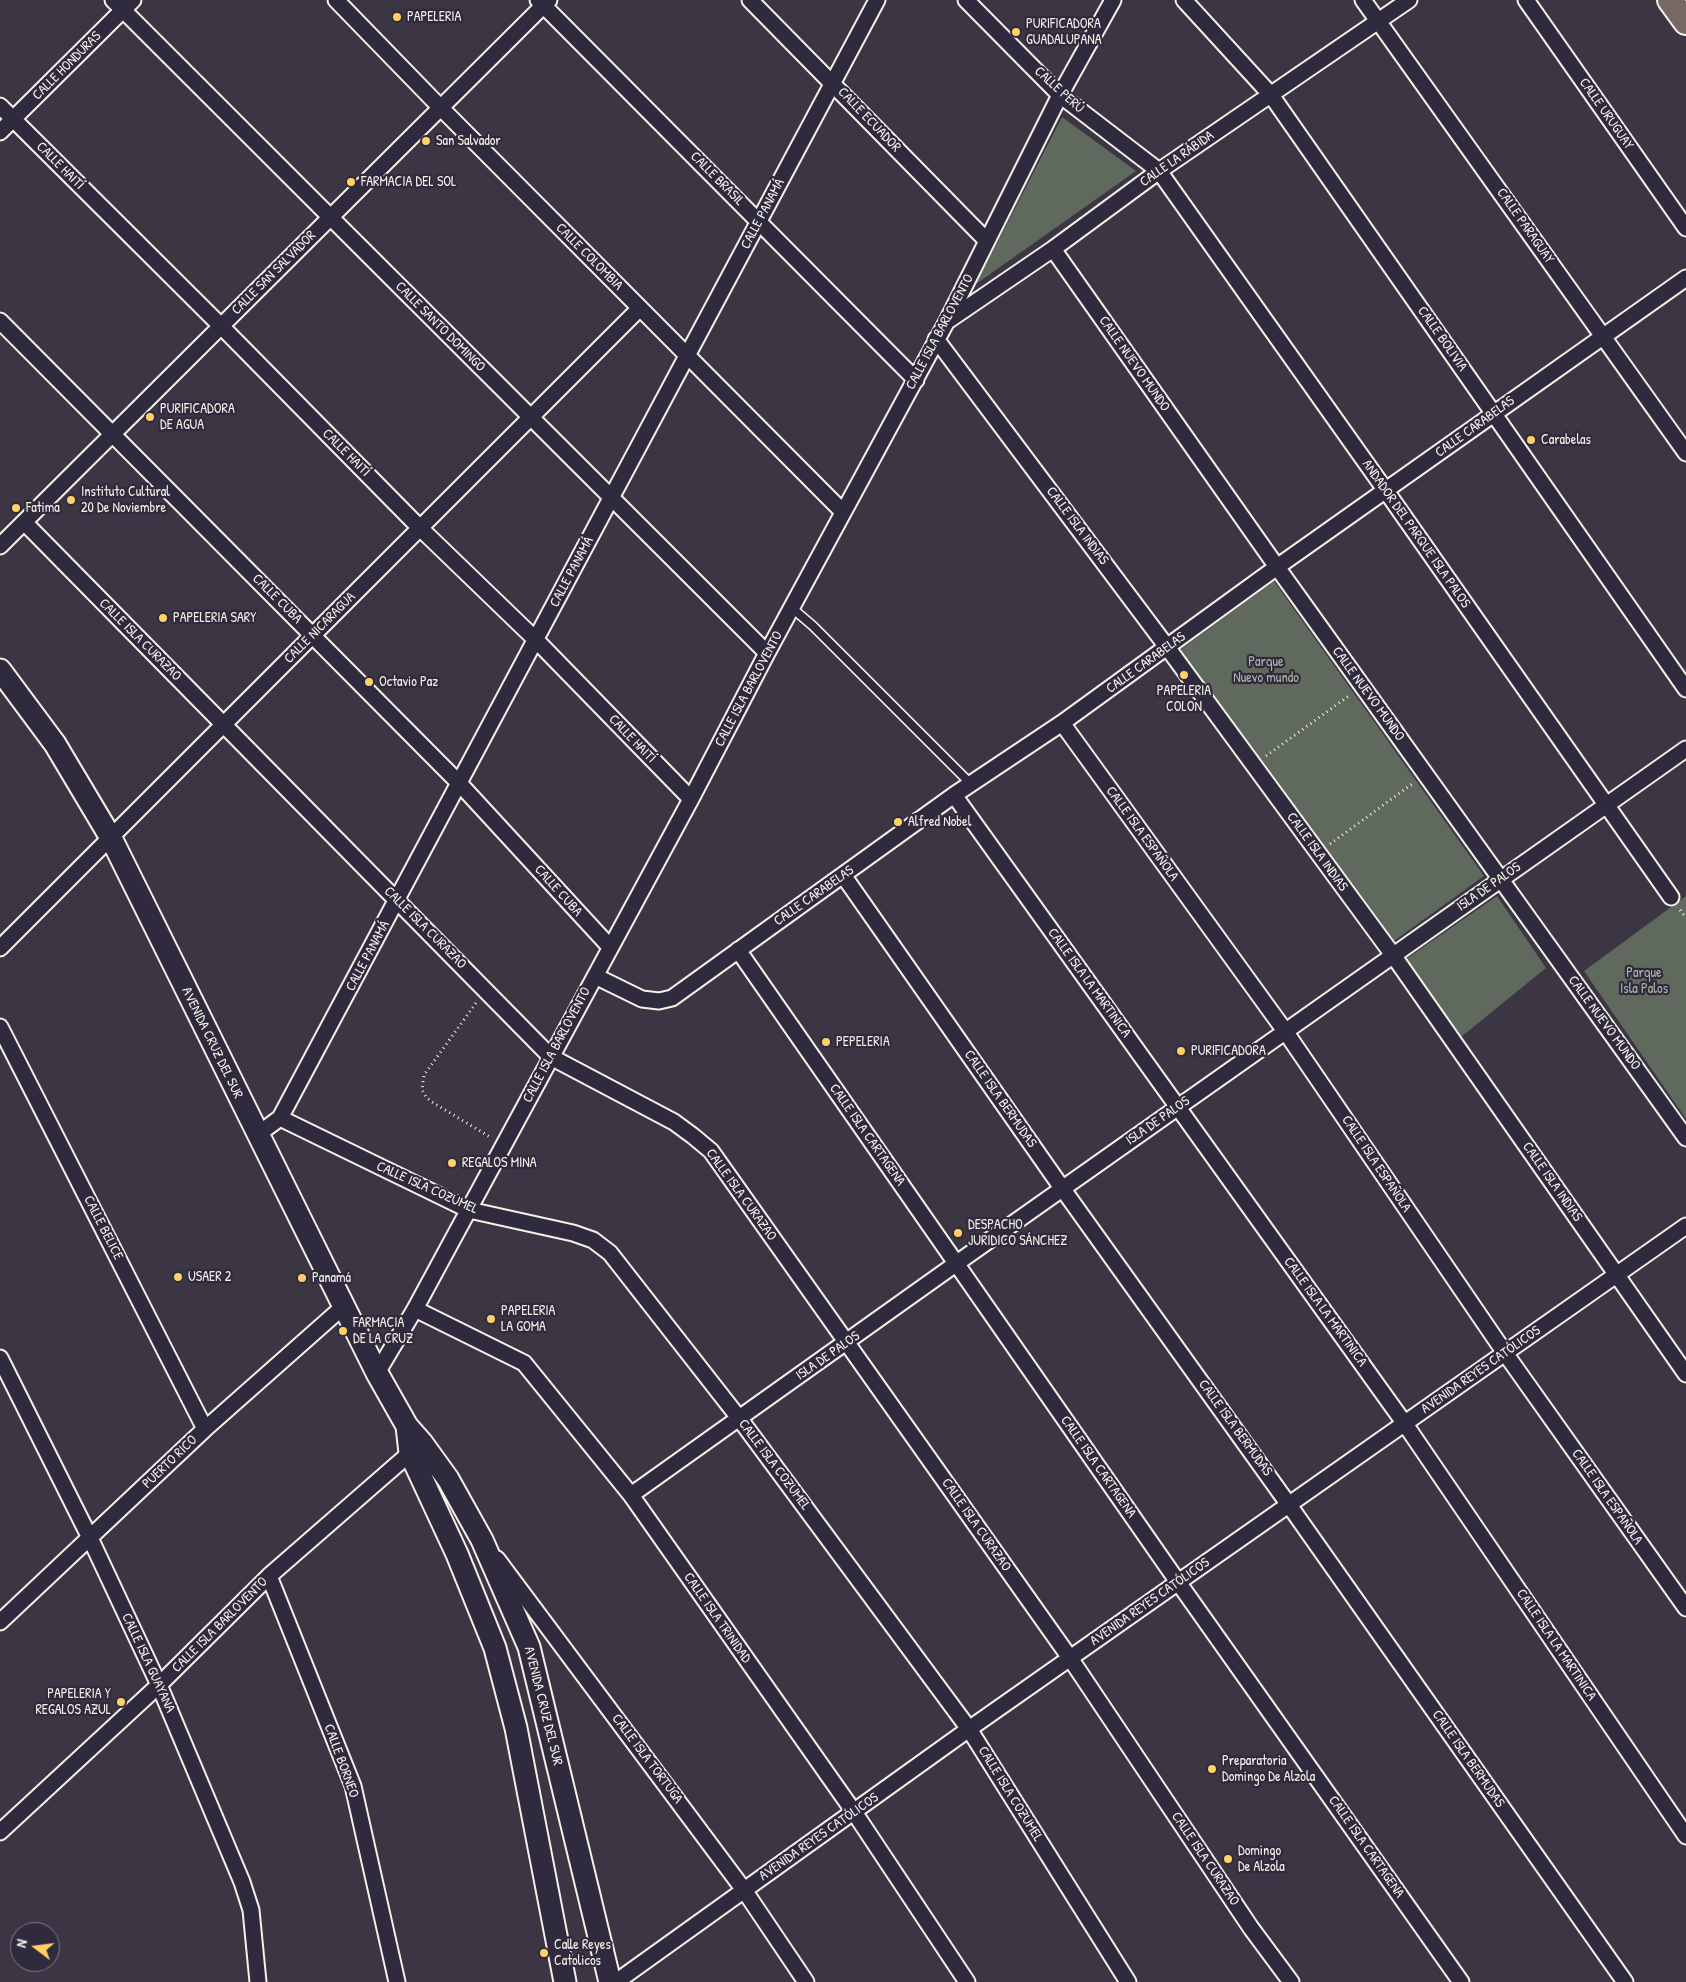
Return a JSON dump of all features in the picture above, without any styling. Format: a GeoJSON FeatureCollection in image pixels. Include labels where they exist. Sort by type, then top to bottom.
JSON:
{"type":"FeatureCollection","features":[{"type":"Feature","properties":{"kind":"main road"},"geometry":{"type":"LineString","coordinates":[[1670,0],[1686,22]]}},
{"type":"Feature","properties":{"kind":"main road","name":"AVENIDA CRUZ DEL SUR"},"geometry":{"type":"LineString","coordinates":[[0,670],[55,744],[111,838],[257,1135],[377,1373],[407,1426],[495,1648],[516,1728],[565,1982]]}},
{"type":"Feature","properties":{"kind":"main road","name":"AVENIDA CRUZ DEL SUR"},"geometry":{"type":"LineString","coordinates":[[416,1448],[448,1480],[482,1540],[529,1647],[610,1982]]}},
{"type":"Feature","properties":{"kind":"street","name":"CALLE COLOMBIA"},"geometry":{"type":"LineString","coordinates":[[336,0],[843,512]]}},
{"type":"Feature","properties":{"kind":"street","name":"CALLE ECUADOR"},"geometry":{"type":"LineString","coordinates":[[750,0],[987,241]]}},
{"type":"Feature","properties":{"kind":"street","name":"CALLE PANAMÁ"},"geometry":{"type":"LineString","coordinates":[[257,1135],[280,1118],[877,0]]}},
{"type":"Feature","properties":{"kind":"street","name":"CALLE PERÚ"},"geometry":{"type":"LineString","coordinates":[[966,0],[1060,95],[1159,171]]}},
{"type":"Feature","properties":{"kind":"street","name":"CALLE ISLA BARLOVENTO"},"geometry":{"type":"LineString","coordinates":[[377,1373],[415,1309],[469,1210],[691,799],[767,653],[916,380],[1060,95],[1114,0]]}},
{"type":"Feature","properties":{"kind":"street","name":"CALLE BOLIVIA"},"geometry":{"type":"LineString","coordinates":[[1184,0],[1271,95],[1686,688]]}},
{"type":"Feature","properties":{"kind":"street","name":"CALLE PARAGUAY"},"geometry":{"type":"LineString","coordinates":[[1363,0],[1380,21],[1686,452]]}},
{"type":"Feature","properties":{"kind":"street","name":"CALLE LA RÁBIDA"},"geometry":{"type":"LineString","coordinates":[[946,321],[1053,249],[1159,171],[1409,0]]}},
{"type":"Feature","properties":{"kind":"street","name":"CALLE URUGUAY"},"geometry":{"type":"LineString","coordinates":[[1526,0],[1686,228]]}},
{"type":"Feature","properties":{"kind":"street","name":"CALLE SAN SALVADOR"},"geometry":{"type":"LineString","coordinates":[[0,546],[441,108],[543,2]]}},
{"type":"Feature","properties":{"kind":"street","name":"CALLE BRASIL"},"geometry":{"type":"LineString","coordinates":[[543,2],[916,380]]}},
{"type":"Feature","properties":{"kind":"street","name":"CALLE HONDURAS"},"geometry":{"type":"LineString","coordinates":[[0,132],[123,3]]}},
{"type":"Feature","properties":{"kind":"street","name":"CALLE SANTO DOMINGO"},"geometry":{"type":"LineString","coordinates":[[123,3],[330,217],[767,653]]}},
{"type":"Feature","properties":{"kind":"street","name":"CALLE HAITÍ"},"geometry":{"type":"LineString","coordinates":[[0,106],[420,528],[535,639],[691,799]]}},
{"type":"Feature","properties":{"kind":"street","name":"ANDADOR DEL PARQUE ISLA PALOS"},"geometry":{"type":"LineString","coordinates":[[1159,171],[1671,898]]}},
{"type":"Feature","properties":{"kind":"street","name":"CALLE NUEVO MUNDO"},"geometry":{"type":"LineString","coordinates":[[1053,249],[1277,567],[1686,1138]]}},
{"type":"Feature","properties":{"kind":"street","name":"CALLE CARABELAS"},"geometry":{"type":"LineString","coordinates":[[595,976],[642,999],[659,1001],[672,998],[954,795],[1062,723],[1277,567],[1686,278]]}},
{"type":"Feature","properties":{"kind":"street","name":"CALLE NICARAGUA"},"geometry":{"type":"LineString","coordinates":[[0,948],[640,308]]}},
{"type":"Feature","properties":{"kind":"street","name":"CALLE CUBA"},"geometry":{"type":"LineString","coordinates":[[0,321],[459,783],[610,947]]}},
{"type":"Feature","properties":{"kind":"street","name":"CALLE ISLA INDIAS"},"geometry":{"type":"LineString","coordinates":[[936,339],[1167,648],[1392,955],[1686,1374]]}},
{"type":"Feature","properties":{"kind":"street","name":"CALLE ISLA CURAZAO"},"geometry":{"type":"LineString","coordinates":[[24,522],[551,1057],[674,1122],[711,1151],[1070,1658],[1251,1928],[1291,1982]]}},
{"type":"Feature","properties":{"kind":"street","name":"CALLE ISLA ESPAÑOLA"},"geometry":{"type":"LineString","coordinates":[[1062,723],[1285,1031],[1505,1353],[1686,1608]]}},
{"type":"Feature","properties":{"kind":"street","name":"ISLA DE PALOS"},"geometry":{"type":"LineString","coordinates":[[631,1495],[956,1263],[1686,748]]}},
{"type":"Feature","properties":{"kind":"street","name":"CALLE ISLA LA MARTINICA"},"geometry":{"type":"LineString","coordinates":[[954,795],[1405,1424],[1686,1836]]}},
{"type":"Feature","properties":{"kind":"street","name":"CALLE ISLA BERMUDAS"},"geometry":{"type":"LineString","coordinates":[[843,875],[1062,1188],[1290,1505],[1625,1982]]}},
{"type":"Feature","properties":{"kind":"street","name":"CALLE ISLA CARTAGENA"},"geometry":{"type":"LineString","coordinates":[[738,950],[1178,1582],[1461,1982]]}},
{"type":"Feature","properties":{"kind":"street","name":"CALLE BELICE"},"geometry":{"type":"LineString","coordinates":[[0,1027],[205,1429]]}},
{"type":"Feature","properties":{"kind":"street","name":"CALLE ISLA COZUMEL"},"geometry":{"type":"LineString","coordinates":[[280,1118],[469,1210],[573,1233],[593,1240],[610,1253],[739,1418],[969,1729],[1128,1982]]}},
{"type":"Feature","properties":{"kind":"street","name":"AVENIDA REYES CATÓLICOS"},"geometry":{"type":"LineString","coordinates":[[616,1982],[969,1729],[1686,1226]]}},
{"type":"Feature","properties":{"kind":"street","name":"PUERTO RICO"},"geometry":{"type":"LineString","coordinates":[[0,1622],[205,1429],[344,1306]]}},
{"type":"Feature","properties":{"kind":"street","name":"CALLE ISLA TRINIDAD"},"geometry":{"type":"LineString","coordinates":[[415,1309],[524,1363],[631,1495],[854,1812],[967,1982]]}},
{"type":"Feature","properties":{"kind":"street","name":"CALLE ISLA GUAYANA"},"geometry":{"type":"LineString","coordinates":[[0,1358],[90,1538],[159,1685],[242,1882],[251,1910],[258,1982]]}},
{"type":"Feature","properties":{"kind":"street","name":"CALLE ISLA BARLOVENTO"},"geometry":{"type":"LineString","coordinates":[[0,1832],[159,1685],[268,1576],[416,1448]]}},
{"type":"Feature","properties":{"kind":"street","name":"CALLE ISLA TORTUGA"},"geometry":{"type":"LineString","coordinates":[[482,1540],[744,1890],[806,1982]]}},
{"type":"Feature","properties":{"kind":"street","name":"CALLE BORNEO"},"geometry":{"type":"LineString","coordinates":[[268,1576],[353,1786],[397,1982]]}},
{"type":"Feature","properties":{"kind":"lane"},"geometry":{"type":"LineString","coordinates":[[792,608],[813,626],[971,784]]}},
{"type":"Feature","properties":{"kind":"path"},"geometry":{"type":"LineString","coordinates":[[1253,765],[1363,686]]}},
{"type":"Feature","properties":{"kind":"path"},"geometry":{"type":"LineString","coordinates":[[1318,853],[1426,775]]}},
{"type":"Feature","properties":{"kind":"path"},"geometry":{"type":"LineString","coordinates":[[485,990],[424,1075],[422,1090],[432,1102],[504,1145]]}},
{"type":"Feature","properties":{"kind":"green space"},"geometry":{"type":"Polygon","coordinates":[[[1062,117],[1136,171],[976,284],[1062,117]]]}},
{"type":"Feature","properties":{"kind":"green space","name":"Parque Nuevo mundo"},"geometry":{"type":"Polygon","coordinates":[[[1274,581],[1484,876],[1394,941],[1180,650],[1274,581]]]}},
{"type":"Feature","properties":{"kind":"green space"},"geometry":{"type":"Polygon","coordinates":[[[1497,896],[1546,968],[1461,1037],[1406,959],[1497,896]]]}},
{"type":"Feature","properties":{"kind":"green space","name":"Parque Isla Palos"},"geometry":{"type":"Polygon","coordinates":[[[1686,896],[1686,1119],[1584,971],[1686,896]]]}},
{"type":"Feature","properties":{"kind":"place","name":"PAPELERIA"},"geometry":{"type":"Point","coordinates":[397,17]}},
{"type":"Feature","properties":{"kind":"place","name":"PURIFICADORA GUADALUPANA"},"geometry":{"type":"Point","coordinates":[1016,32]}},
{"type":"Feature","properties":{"kind":"place","name":"San Salvador"},"geometry":{"type":"Point","coordinates":[426,141]}},
{"type":"Feature","properties":{"kind":"place","name":"FARMACIA DEL SOL"},"geometry":{"type":"Point","coordinates":[351,182]}},
{"type":"Feature","properties":{"kind":"place","name":"PURIFICADORA DE AGUA"},"geometry":{"type":"Point","coordinates":[150,417]}},
{"type":"Feature","properties":{"kind":"place","name":"Carabelas"},"geometry":{"type":"Point","coordinates":[1531,440]}},
{"type":"Feature","properties":{"kind":"place","name":"Instituto Cultural 20 De Noviembre"},"geometry":{"type":"Point","coordinates":[71,500]}},
{"type":"Feature","properties":{"kind":"place","name":"Fatima"},"geometry":{"type":"Point","coordinates":[16,508]}},
{"type":"Feature","properties":{"kind":"place","name":"PAPELERIA SARY"},"geometry":{"type":"Point","coordinates":[163,618]}},
{"type":"Feature","properties":{"kind":"place","name":"PAPELERIA COLON"},"geometry":{"type":"Point","coordinates":[1184,675]}},
{"type":"Feature","properties":{"kind":"place","name":"Octavio Paz"},"geometry":{"type":"Point","coordinates":[369,682]}},
{"type":"Feature","properties":{"kind":"place","name":"Alfred Nobel"},"geometry":{"type":"Point","coordinates":[898,822]}},
{"type":"Feature","properties":{"kind":"place","name":"PEPELERIA"},"geometry":{"type":"Point","coordinates":[826,1042]}},
{"type":"Feature","properties":{"kind":"place","name":"PURIFICADORA"},"geometry":{"type":"Point","coordinates":[1181,1051]}},
{"type":"Feature","properties":{"kind":"place","name":"REGALOS MINA"},"geometry":{"type":"Point","coordinates":[452,1163]}},
{"type":"Feature","properties":{"kind":"place","name":"DESPACHO JURIDICO SÁNCHEZ"},"geometry":{"type":"Point","coordinates":[958,1233]}},
{"type":"Feature","properties":{"kind":"place","name":"USAER 2"},"geometry":{"type":"Point","coordinates":[178,1277]}},
{"type":"Feature","properties":{"kind":"place","name":"Panamá"},"geometry":{"type":"Point","coordinates":[302,1278]}},
{"type":"Feature","properties":{"kind":"place","name":"PAPELERIA LA GOMA"},"geometry":{"type":"Point","coordinates":[491,1319]}},
{"type":"Feature","properties":{"kind":"place","name":"FARMACIA DE LA CRUZ"},"geometry":{"type":"Point","coordinates":[343,1331]}},
{"type":"Feature","properties":{"kind":"place","name":"PAPELERIA Y REGALOS AZUL"},"geometry":{"type":"Point","coordinates":[121,1702]}},
{"type":"Feature","properties":{"kind":"place","name":"Preparatoria Domingo De Alzola"},"geometry":{"type":"Point","coordinates":[1212,1769]}},
{"type":"Feature","properties":{"kind":"place","name":"Domingo De Alzola"},"geometry":{"type":"Point","coordinates":[1228,1859]}},
{"type":"Feature","properties":{"kind":"place","name":"Calle Reyes Catolicos"},"geometry":{"type":"Point","coordinates":[544,1953]}}]}
